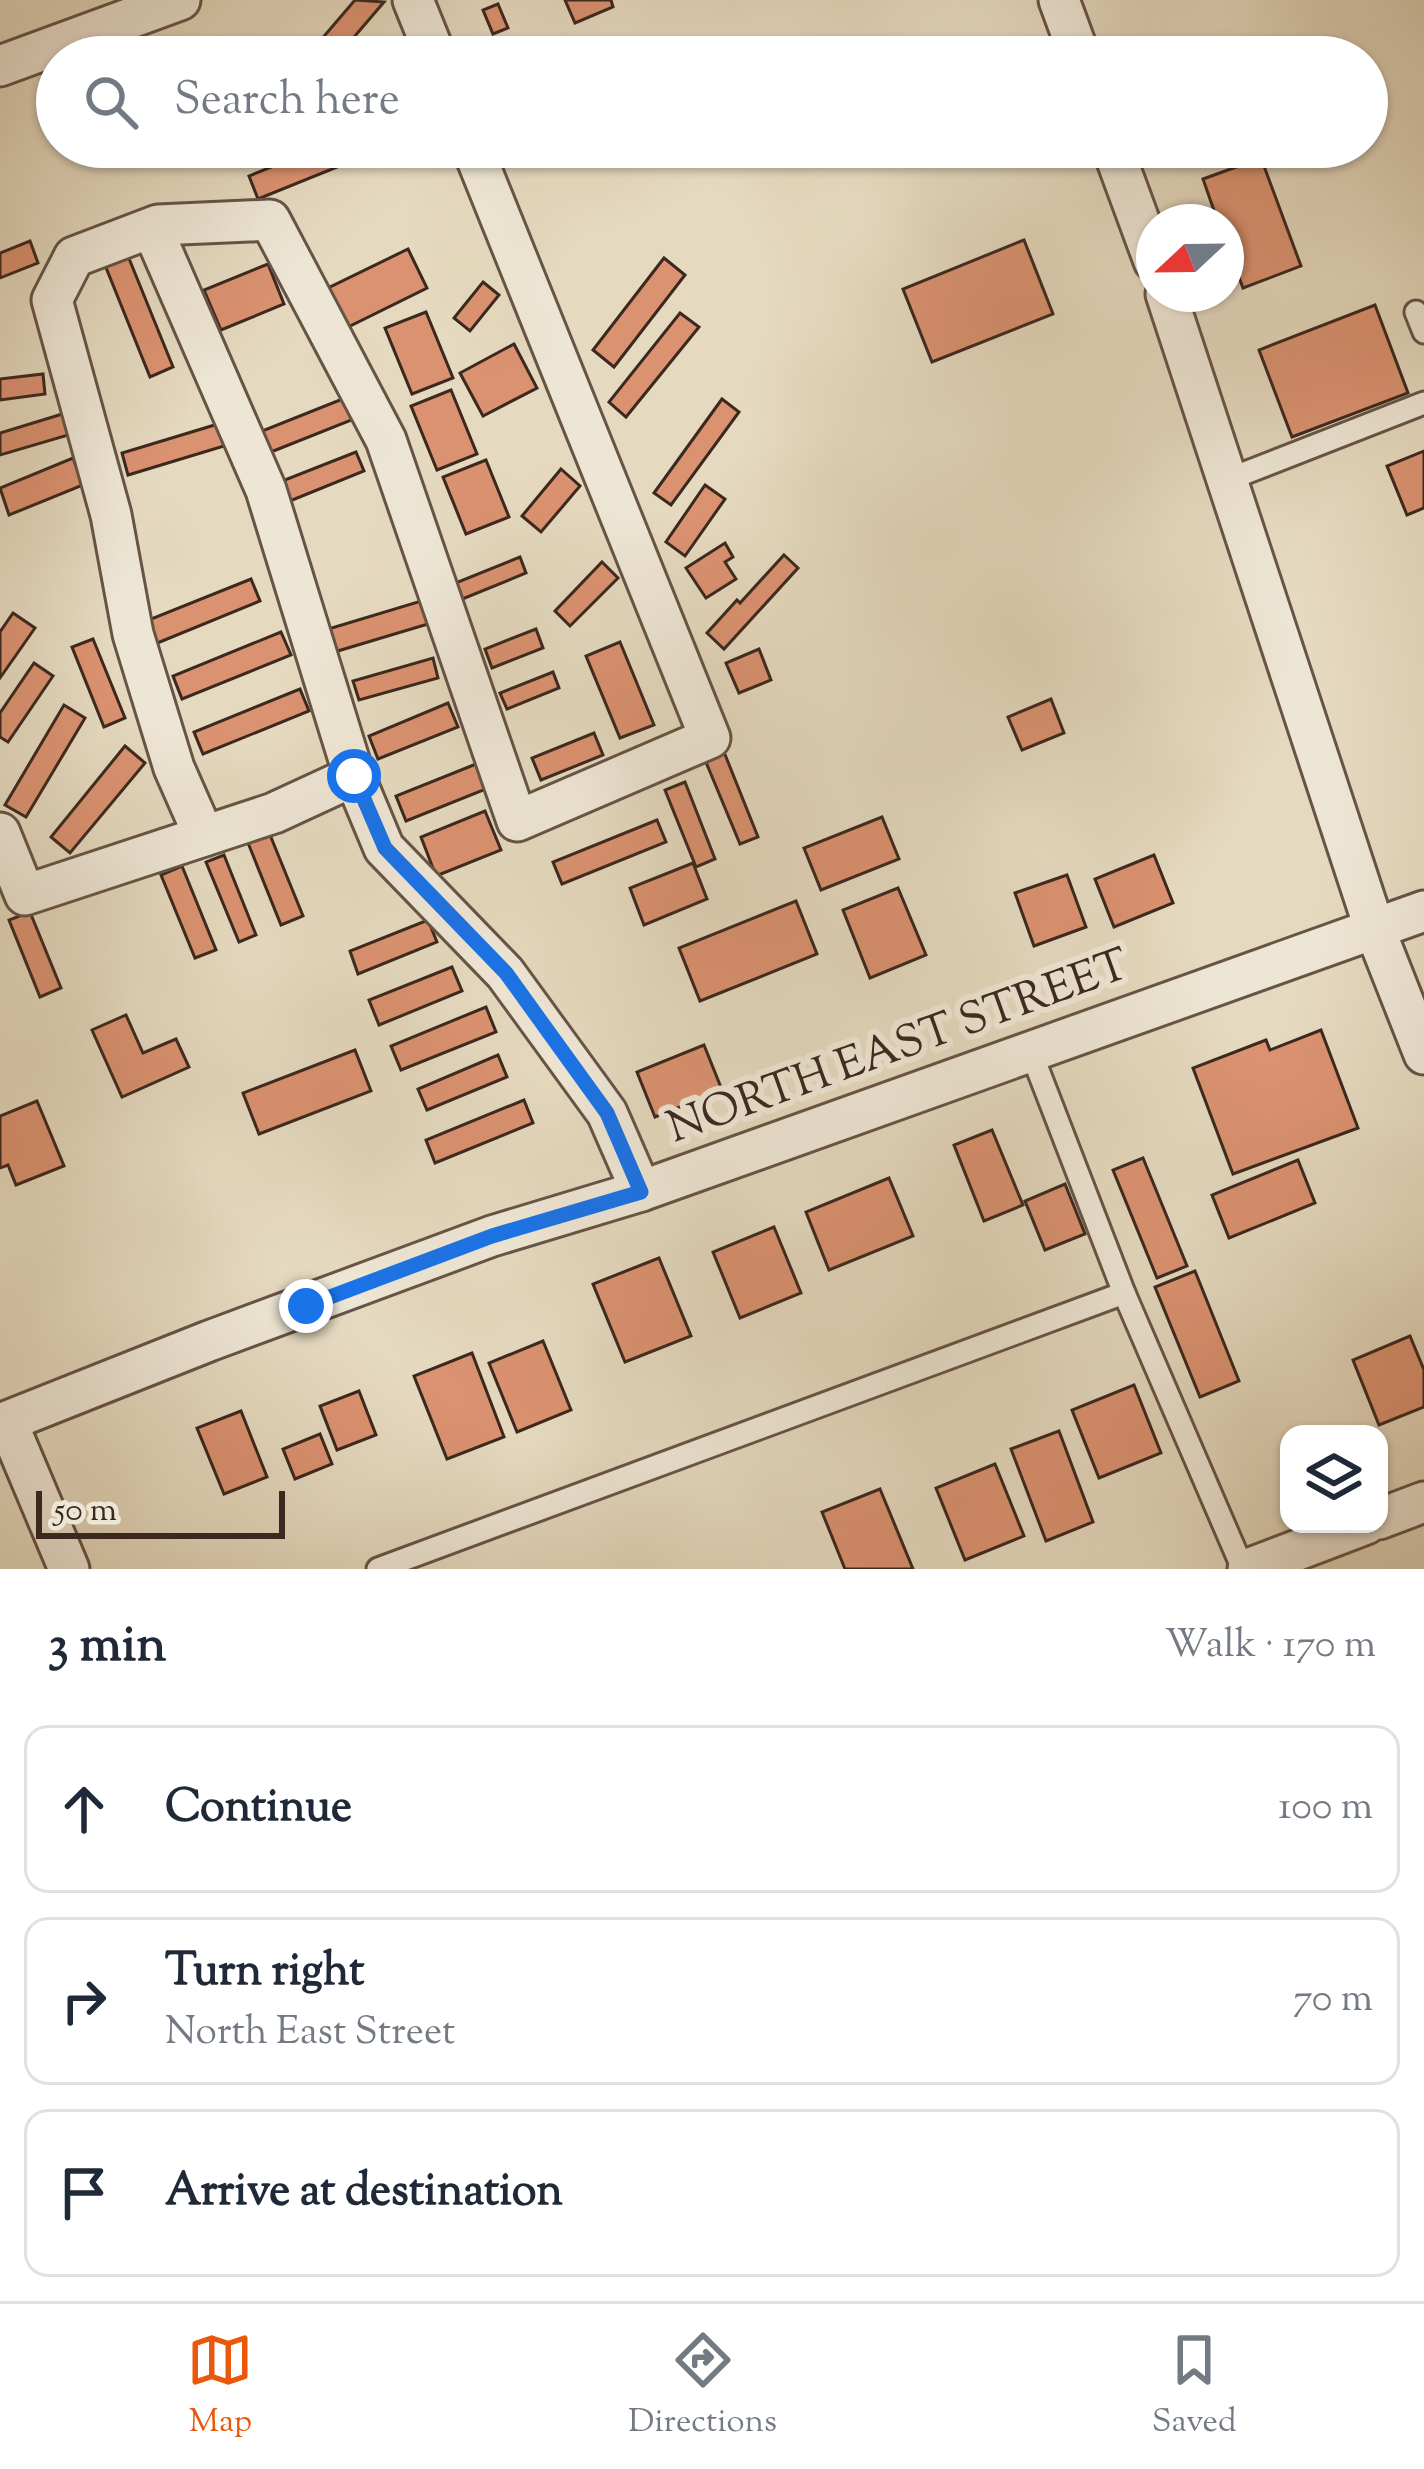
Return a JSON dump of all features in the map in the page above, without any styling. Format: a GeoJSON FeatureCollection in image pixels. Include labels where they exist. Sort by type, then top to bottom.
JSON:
{"type":"FeatureCollection","features":[{"type":"Feature","properties":{"kind":"street"},"geometry":{"type":"LineString","coordinates":[[82,36],[180,0]]}},
{"type":"Feature","properties":{"kind":"street"},"geometry":{"type":"LineString","coordinates":[[413,0],[428,36]]}},
{"type":"Feature","properties":{"kind":"street"},"geometry":{"type":"LineString","coordinates":[[1059,0],[1072,36]]}},
{"type":"Feature","properties":{"kind":"street"},"geometry":{"type":"LineString","coordinates":[[0,66],[36,53]]}},
{"type":"Feature","properties":{"kind":"street"},"geometry":{"type":"LineString","coordinates":[[204,836],[174,767],[133,634],[111,515],[52,300],[74,257],[152,228],[270,220],[386,440],[517,821],[710,737],[480,168]]}},
{"type":"Feature","properties":{"kind":"street"},"geometry":{"type":"LineString","coordinates":[[1120,168],[1136,212]]}},
{"type":"Feature","properties":{"kind":"street"},"geometry":{"type":"LineString","coordinates":[[152,228],[266,490],[354,776],[385,848],[506,973],[607,1113],[641,1192]]}},
{"type":"Feature","properties":{"kind":"street"},"geometry":{"type":"LineString","coordinates":[[1172,312],[1375,930],[1424,1054]]}},
{"type":"Feature","properties":{"kind":"street"},"geometry":{"type":"LineString","coordinates":[[0,833],[25,895],[274,813],[354,776]]}},
{"type":"Feature","properties":{"kind":"street","name":"NORTH EAST STREET"},"geometry":{"type":"LineString","coordinates":[[4,1423],[492,1236],[641,1192],[1424,911]]}},
{"type":"Feature","properties":{"kind":"street"},"geometry":{"type":"LineString","coordinates":[[4,1423],[69,1569]]}},
{"type":"Feature","properties":{"kind":"street"},"geometry":{"type":"LineString","coordinates":[[1388,1516],[1424,1502]]}},
{"type":"Feature","properties":{"kind":"street"},"geometry":{"type":"LineString","coordinates":[[1245,1569],[1342,1533]]}},
{"type":"Feature","properties":{"kind":"lane"},"geometry":{"type":"LineString","coordinates":[[1227,480],[1424,403]]}},
{"type":"Feature","properties":{"kind":"lane"},"geometry":{"type":"LineString","coordinates":[[1031,1052],[1124,1293],[1245,1569]]}},
{"type":"Feature","properties":{"kind":"lane"},"geometry":{"type":"LineString","coordinates":[[378,1569],[1124,1293]]}},
{"type":"Feature","properties":{"kind":"building"},"geometry":{"type":"Polygon","coordinates":[[[355,0],[384,2],[355,36],[324,36],[355,0]]]}},
{"type":"Feature","properties":{"kind":"building"},"geometry":{"type":"Polygon","coordinates":[[[565,0],[611,0],[613,7],[575,23],[565,0]]]}},
{"type":"Feature","properties":{"kind":"building"},"geometry":{"type":"Polygon","coordinates":[[[498,4],[508,28],[493,34],[483,10],[498,4]]]}},
{"type":"Feature","properties":{"kind":"building"},"geometry":{"type":"Polygon","coordinates":[[[269,168],[335,168],[258,199],[249,176],[269,168]]]}},
{"type":"Feature","properties":{"kind":"building"},"geometry":{"type":"Polygon","coordinates":[[[1233,168],[1265,168],[1301,266],[1244,288],[1244,204],[1212,204],[1203,179],[1233,168]]]}},
{"type":"Feature","properties":{"kind":"building"},"geometry":{"type":"Polygon","coordinates":[[[1024,240],[1053,314],[932,362],[903,289],[1024,240]]]}},
{"type":"Feature","properties":{"kind":"building"},"geometry":{"type":"Polygon","coordinates":[[[30,241],[38,263],[0,278],[0,253],[30,241]]]}},
{"type":"Feature","properties":{"kind":"building"},"geometry":{"type":"Polygon","coordinates":[[[408,249],[427,288],[344,329],[324,290],[408,249]]]}},
{"type":"Feature","properties":{"kind":"building"},"geometry":{"type":"Polygon","coordinates":[[[128,256],[173,367],[150,377],[105,265],[128,256]]]}},
{"type":"Feature","properties":{"kind":"building"},"geometry":{"type":"Polygon","coordinates":[[[664,258],[685,275],[614,367],[593,350],[664,258]]]}},
{"type":"Feature","properties":{"kind":"building"},"geometry":{"type":"Polygon","coordinates":[[[268,264],[284,304],[221,330],[204,290],[268,264]]]}},
{"type":"Feature","properties":{"kind":"building"},"geometry":{"type":"Polygon","coordinates":[[[483,282],[499,295],[470,331],[454,318],[483,282]]]}},
{"type":"Feature","properties":{"kind":"building"},"geometry":{"type":"Polygon","coordinates":[[[1375,305],[1408,393],[1292,437],[1259,350],[1375,305]]]}},
{"type":"Feature","properties":{"kind":"building"},"geometry":{"type":"Polygon","coordinates":[[[426,312],[453,378],[412,394],[385,328],[426,312]]]}},
{"type":"Feature","properties":{"kind":"building"},"geometry":{"type":"Polygon","coordinates":[[[680,313],[699,327],[626,417],[609,402],[680,313]]]}},
{"type":"Feature","properties":{"kind":"building"},"geometry":{"type":"Polygon","coordinates":[[[514,344],[537,388],[483,416],[460,373],[514,344]]]}},
{"type":"Feature","properties":{"kind":"building"},"geometry":{"type":"Polygon","coordinates":[[[43,374],[45,394],[0,400],[0,379],[43,374]]]}},
{"type":"Feature","properties":{"kind":"building"},"geometry":{"type":"Polygon","coordinates":[[[451,390],[477,454],[437,470],[411,406],[451,390]]]}},
{"type":"Feature","properties":{"kind":"building"},"geometry":{"type":"Polygon","coordinates":[[[345,398],[354,419],[271,452],[262,431],[345,398]]]}},
{"type":"Feature","properties":{"kind":"building"},"geometry":{"type":"Polygon","coordinates":[[[722,399],[739,412],[671,505],[654,493],[722,399]]]}},
{"type":"Feature","properties":{"kind":"building"},"geometry":{"type":"Polygon","coordinates":[[[69,412],[75,433],[0,455],[0,433],[69,412]]]}},
{"type":"Feature","properties":{"kind":"building"},"geometry":{"type":"Polygon","coordinates":[[[218,424],[224,446],[128,475],[122,453],[218,424]]]}},
{"type":"Feature","properties":{"kind":"building"},"geometry":{"type":"Polygon","coordinates":[[[1424,451],[1424,508],[1407,515],[1387,466],[1424,451]]]}},
{"type":"Feature","properties":{"kind":"building"},"geometry":{"type":"Polygon","coordinates":[[[356,452],[364,471],[285,503],[277,483],[356,452]]]}},
{"type":"Feature","properties":{"kind":"building"},"geometry":{"type":"Polygon","coordinates":[[[73,458],[83,485],[9,515],[0,488],[73,458]]]}},
{"type":"Feature","properties":{"kind":"building"},"geometry":{"type":"Polygon","coordinates":[[[486,460],[509,517],[466,534],[443,477],[486,460]]]}},
{"type":"Feature","properties":{"kind":"building"},"geometry":{"type":"Polygon","coordinates":[[[561,469],[580,486],[541,532],[522,516],[561,469]]]}},
{"type":"Feature","properties":{"kind":"building"},"geometry":{"type":"Polygon","coordinates":[[[705,485],[725,499],[685,556],[666,542],[705,485]]]}},
{"type":"Feature","properties":{"kind":"building"},"geometry":{"type":"Polygon","coordinates":[[[725,543],[733,557],[725,562],[736,579],[706,598],[686,568],[725,543]]]}},
{"type":"Feature","properties":{"kind":"building"},"geometry":{"type":"Polygon","coordinates":[[[784,555],[798,568],[724,649],[707,633],[784,555]]]}},
{"type":"Feature","properties":{"kind":"building"},"geometry":{"type":"Polygon","coordinates":[[[520,557],[526,573],[455,602],[448,586],[520,557]]]}},
{"type":"Feature","properties":{"kind":"building"},"geometry":{"type":"Polygon","coordinates":[[[602,562],[618,578],[570,626],[555,611],[602,562]]]}},
{"type":"Feature","properties":{"kind":"building"},"geometry":{"type":"Polygon","coordinates":[[[251,579],[260,601],[155,644],[146,621],[251,579]]]}},
{"type":"Feature","properties":{"kind":"building"},"geometry":{"type":"Polygon","coordinates":[[[421,601],[428,624],[331,653],[325,630],[421,601]]]}},
{"type":"Feature","properties":{"kind":"building"},"geometry":{"type":"Polygon","coordinates":[[[13,613],[35,628],[0,678],[0,632],[13,613]]]}},
{"type":"Feature","properties":{"kind":"building"},"geometry":{"type":"Polygon","coordinates":[[[536,629],[543,648],[492,668],[485,649],[536,629]]]}},
{"type":"Feature","properties":{"kind":"building"},"geometry":{"type":"Polygon","coordinates":[[[281,632],[291,655],[182,699],[173,676],[281,632]]]}},
{"type":"Feature","properties":{"kind":"building"},"geometry":{"type":"Polygon","coordinates":[[[93,639],[125,718],[104,727],[72,647],[93,639]]]}},
{"type":"Feature","properties":{"kind":"building"},"geometry":{"type":"Polygon","coordinates":[[[620,642],[654,725],[620,738],[586,656],[620,642]]]}},
{"type":"Feature","properties":{"kind":"building"},"geometry":{"type":"Polygon","coordinates":[[[759,649],[771,680],[739,693],[726,663],[759,649]]]}},
{"type":"Feature","properties":{"kind":"building"},"geometry":{"type":"Polygon","coordinates":[[[433,658],[438,678],[359,700],[353,681],[433,658]]]}},
{"type":"Feature","properties":{"kind":"building"},"geometry":{"type":"Polygon","coordinates":[[[34,663],[53,676],[8,742],[0,737],[0,713],[34,663]]]}},
{"type":"Feature","properties":{"kind":"building"},"geometry":{"type":"Polygon","coordinates":[[[553,672],[559,688],[507,709],[500,693],[553,672]]]}},
{"type":"Feature","properties":{"kind":"building"},"geometry":{"type":"Polygon","coordinates":[[[300,689],[309,711],[203,754],[194,732],[300,689]]]}},
{"type":"Feature","properties":{"kind":"building"},"geometry":{"type":"Polygon","coordinates":[[[1051,699],[1064,733],[1022,750],[1008,717],[1051,699]]]}},
{"type":"Feature","properties":{"kind":"building"},"geometry":{"type":"Polygon","coordinates":[[[448,703],[458,727],[378,759],[369,736],[448,703]]]}},
{"type":"Feature","properties":{"kind":"building"},"geometry":{"type":"Polygon","coordinates":[[[64,705],[85,718],[26,817],[5,805],[64,705]]]}},
{"type":"Feature","properties":{"kind":"building"},"geometry":{"type":"Polygon","coordinates":[[[594,733],[603,755],[541,780],[532,758],[594,733]]]}},
{"type":"Feature","properties":{"kind":"building"},"geometry":{"type":"Polygon","coordinates":[[[125,746],[145,763],[70,853],[51,837],[125,746]]]}},
{"type":"Feature","properties":{"kind":"building"},"geometry":{"type":"Polygon","coordinates":[[[722,747],[758,837],[740,844],[703,755],[722,747]]]}},
{"type":"Feature","properties":{"kind":"building"},"geometry":{"type":"Polygon","coordinates":[[[476,764],[486,789],[406,821],[396,796],[476,764]]]}},
{"type":"Feature","properties":{"kind":"building"},"geometry":{"type":"Polygon","coordinates":[[[685,782],[715,859],[696,867],[665,790],[685,782]]]}},
{"type":"Feature","properties":{"kind":"building"},"geometry":{"type":"Polygon","coordinates":[[[485,811],[501,850],[436,876],[421,837],[485,811]]]}},
{"type":"Feature","properties":{"kind":"building"},"geometry":{"type":"Polygon","coordinates":[[[882,817],[899,859],[821,890],[804,848],[882,817]]]}},
{"type":"Feature","properties":{"kind":"building"},"geometry":{"type":"Polygon","coordinates":[[[657,820],[666,842],[562,884],[553,862],[657,820]]]}},
{"type":"Feature","properties":{"kind":"building"},"geometry":{"type":"Polygon","coordinates":[[[266,825],[303,916],[281,925],[244,833],[266,825]]]}},
{"type":"Feature","properties":{"kind":"building"},"geometry":{"type":"Polygon","coordinates":[[[224,855],[256,935],[239,942],[206,862],[224,855]]]}},
{"type":"Feature","properties":{"kind":"building"},"geometry":{"type":"Polygon","coordinates":[[[1154,855],[1173,903],[1114,927],[1095,879],[1154,855]]]}},
{"type":"Feature","properties":{"kind":"building"},"geometry":{"type":"Polygon","coordinates":[[[693,863],[707,899],[644,925],[630,888],[693,863]]]}},
{"type":"Feature","properties":{"kind":"building"},"geometry":{"type":"Polygon","coordinates":[[[182,866],[216,950],[195,958],[161,875],[182,866]]]}},
{"type":"Feature","properties":{"kind":"building"},"geometry":{"type":"Polygon","coordinates":[[[1067,875],[1086,927],[1034,946],[1015,893],[1067,875]]]}},
{"type":"Feature","properties":{"kind":"building"},"geometry":{"type":"Polygon","coordinates":[[[898,888],[926,955],[870,978],[843,910],[898,888]]]}},
{"type":"Feature","properties":{"kind":"building"},"geometry":{"type":"Polygon","coordinates":[[[796,901],[817,954],[700,1001],[679,948],[796,901]]]}},
{"type":"Feature","properties":{"kind":"building"},"geometry":{"type":"Polygon","coordinates":[[[30,912],[61,988],[40,997],[9,920],[30,912]]]}},
{"type":"Feature","properties":{"kind":"building"},"geometry":{"type":"Polygon","coordinates":[[[428,920],[437,942],[358,974],[350,951],[428,920]]]}},
{"type":"Feature","properties":{"kind":"building"},"geometry":{"type":"Polygon","coordinates":[[[452,967],[462,991],[379,1025],[369,1000],[452,967]]]}},
{"type":"Feature","properties":{"kind":"building"},"geometry":{"type":"Polygon","coordinates":[[[486,1007],[496,1032],[401,1070],[391,1046],[486,1007]]]}},
{"type":"Feature","properties":{"kind":"building"},"geometry":{"type":"Polygon","coordinates":[[[126,1015],[143,1053],[176,1039],[189,1067],[122,1097],[92,1030],[126,1015]]]}},
{"type":"Feature","properties":{"kind":"building"},"geometry":{"type":"Polygon","coordinates":[[[1321,1030],[1358,1128],[1233,1174],[1193,1068],[1266,1040],[1270,1050],[1321,1030]]]}},
{"type":"Feature","properties":{"kind":"building"},"geometry":{"type":"Polygon","coordinates":[[[704,1045],[722,1090],[655,1117],[637,1072],[704,1045]]]}},
{"type":"Feature","properties":{"kind":"building"},"geometry":{"type":"Polygon","coordinates":[[[355,1050],[371,1091],[259,1134],[243,1093],[355,1050]]]}},
{"type":"Feature","properties":{"kind":"building"},"geometry":{"type":"Polygon","coordinates":[[[498,1055],[507,1077],[427,1110],[418,1089],[498,1055]]]}},
{"type":"Feature","properties":{"kind":"building"},"geometry":{"type":"Polygon","coordinates":[[[524,1100],[533,1123],[435,1163],[426,1140],[524,1100]]]}},
{"type":"Feature","properties":{"kind":"building"},"geometry":{"type":"Polygon","coordinates":[[[37,1101],[64,1166],[16,1185],[8,1165],[0,1168],[0,1116],[37,1101]]]}},
{"type":"Feature","properties":{"kind":"building"},"geometry":{"type":"Polygon","coordinates":[[[992,1130],[1023,1205],[984,1221],[954,1145],[992,1130]]]}},
{"type":"Feature","properties":{"kind":"building"},"geometry":{"type":"Polygon","coordinates":[[[1143,1158],[1187,1266],[1157,1278],[1113,1170],[1143,1158]]]}},
{"type":"Feature","properties":{"kind":"building"},"geometry":{"type":"Polygon","coordinates":[[[1298,1160],[1315,1203],[1229,1238],[1212,1195],[1298,1160]]]}},
{"type":"Feature","properties":{"kind":"building"},"geometry":{"type":"Polygon","coordinates":[[[889,1178],[913,1236],[829,1270],[806,1212],[889,1178]]]}},
{"type":"Feature","properties":{"kind":"building"},"geometry":{"type":"Polygon","coordinates":[[[1065,1184],[1085,1234],[1045,1250],[1025,1201],[1065,1184]]]}},
{"type":"Feature","properties":{"kind":"building"},"geometry":{"type":"Polygon","coordinates":[[[774,1227],[801,1293],[740,1318],[713,1252],[774,1227]]]}},
{"type":"Feature","properties":{"kind":"building"},"geometry":{"type":"Polygon","coordinates":[[[659,1258],[691,1336],[625,1362],[593,1284],[659,1258]]]}},
{"type":"Feature","properties":{"kind":"building"},"geometry":{"type":"Polygon","coordinates":[[[1195,1271],[1239,1381],[1200,1397],[1155,1287],[1195,1271]]]}},
{"type":"Feature","properties":{"kind":"building"},"geometry":{"type":"Polygon","coordinates":[[[1410,1336],[1424,1370],[1424,1407],[1379,1425],[1353,1360],[1410,1336]]]}},
{"type":"Feature","properties":{"kind":"building"},"geometry":{"type":"Polygon","coordinates":[[[543,1341],[571,1410],[517,1432],[489,1363],[543,1341]]]}},
{"type":"Feature","properties":{"kind":"building"},"geometry":{"type":"Polygon","coordinates":[[[472,1353],[504,1437],[447,1459],[414,1376],[472,1353]]]}},
{"type":"Feature","properties":{"kind":"building"},"geometry":{"type":"Polygon","coordinates":[[[1134,1385],[1161,1453],[1099,1478],[1072,1410],[1134,1385]]]}},
{"type":"Feature","properties":{"kind":"building"},"geometry":{"type":"Polygon","coordinates":[[[359,1391],[376,1435],[337,1450],[320,1406],[359,1391]]]}},
{"type":"Feature","properties":{"kind":"building"},"geometry":{"type":"Polygon","coordinates":[[[241,1411],[267,1477],[224,1494],[197,1428],[241,1411]]]}},
{"type":"Feature","properties":{"kind":"building"},"geometry":{"type":"Polygon","coordinates":[[[1059,1431],[1093,1522],[1046,1541],[1011,1449],[1059,1431]]]}},
{"type":"Feature","properties":{"kind":"building"},"geometry":{"type":"Polygon","coordinates":[[[320,1434],[332,1464],[295,1479],[283,1449],[320,1434]]]}},
{"type":"Feature","properties":{"kind":"building"},"geometry":{"type":"Polygon","coordinates":[[[995,1464],[1024,1536],[965,1560],[936,1488],[995,1464]]]}},
{"type":"Feature","properties":{"kind":"building"},"geometry":{"type":"Polygon","coordinates":[[[880,1489],[913,1569],[845,1569],[822,1512],[880,1489]]]}},
{"type":"Feature","properties":{"kind":"route"},"geometry":{"type":"LineString","coordinates":[[306,1306],[492,1236],[641,1192],[607,1113],[506,973],[385,848],[354,776]]}}]}
